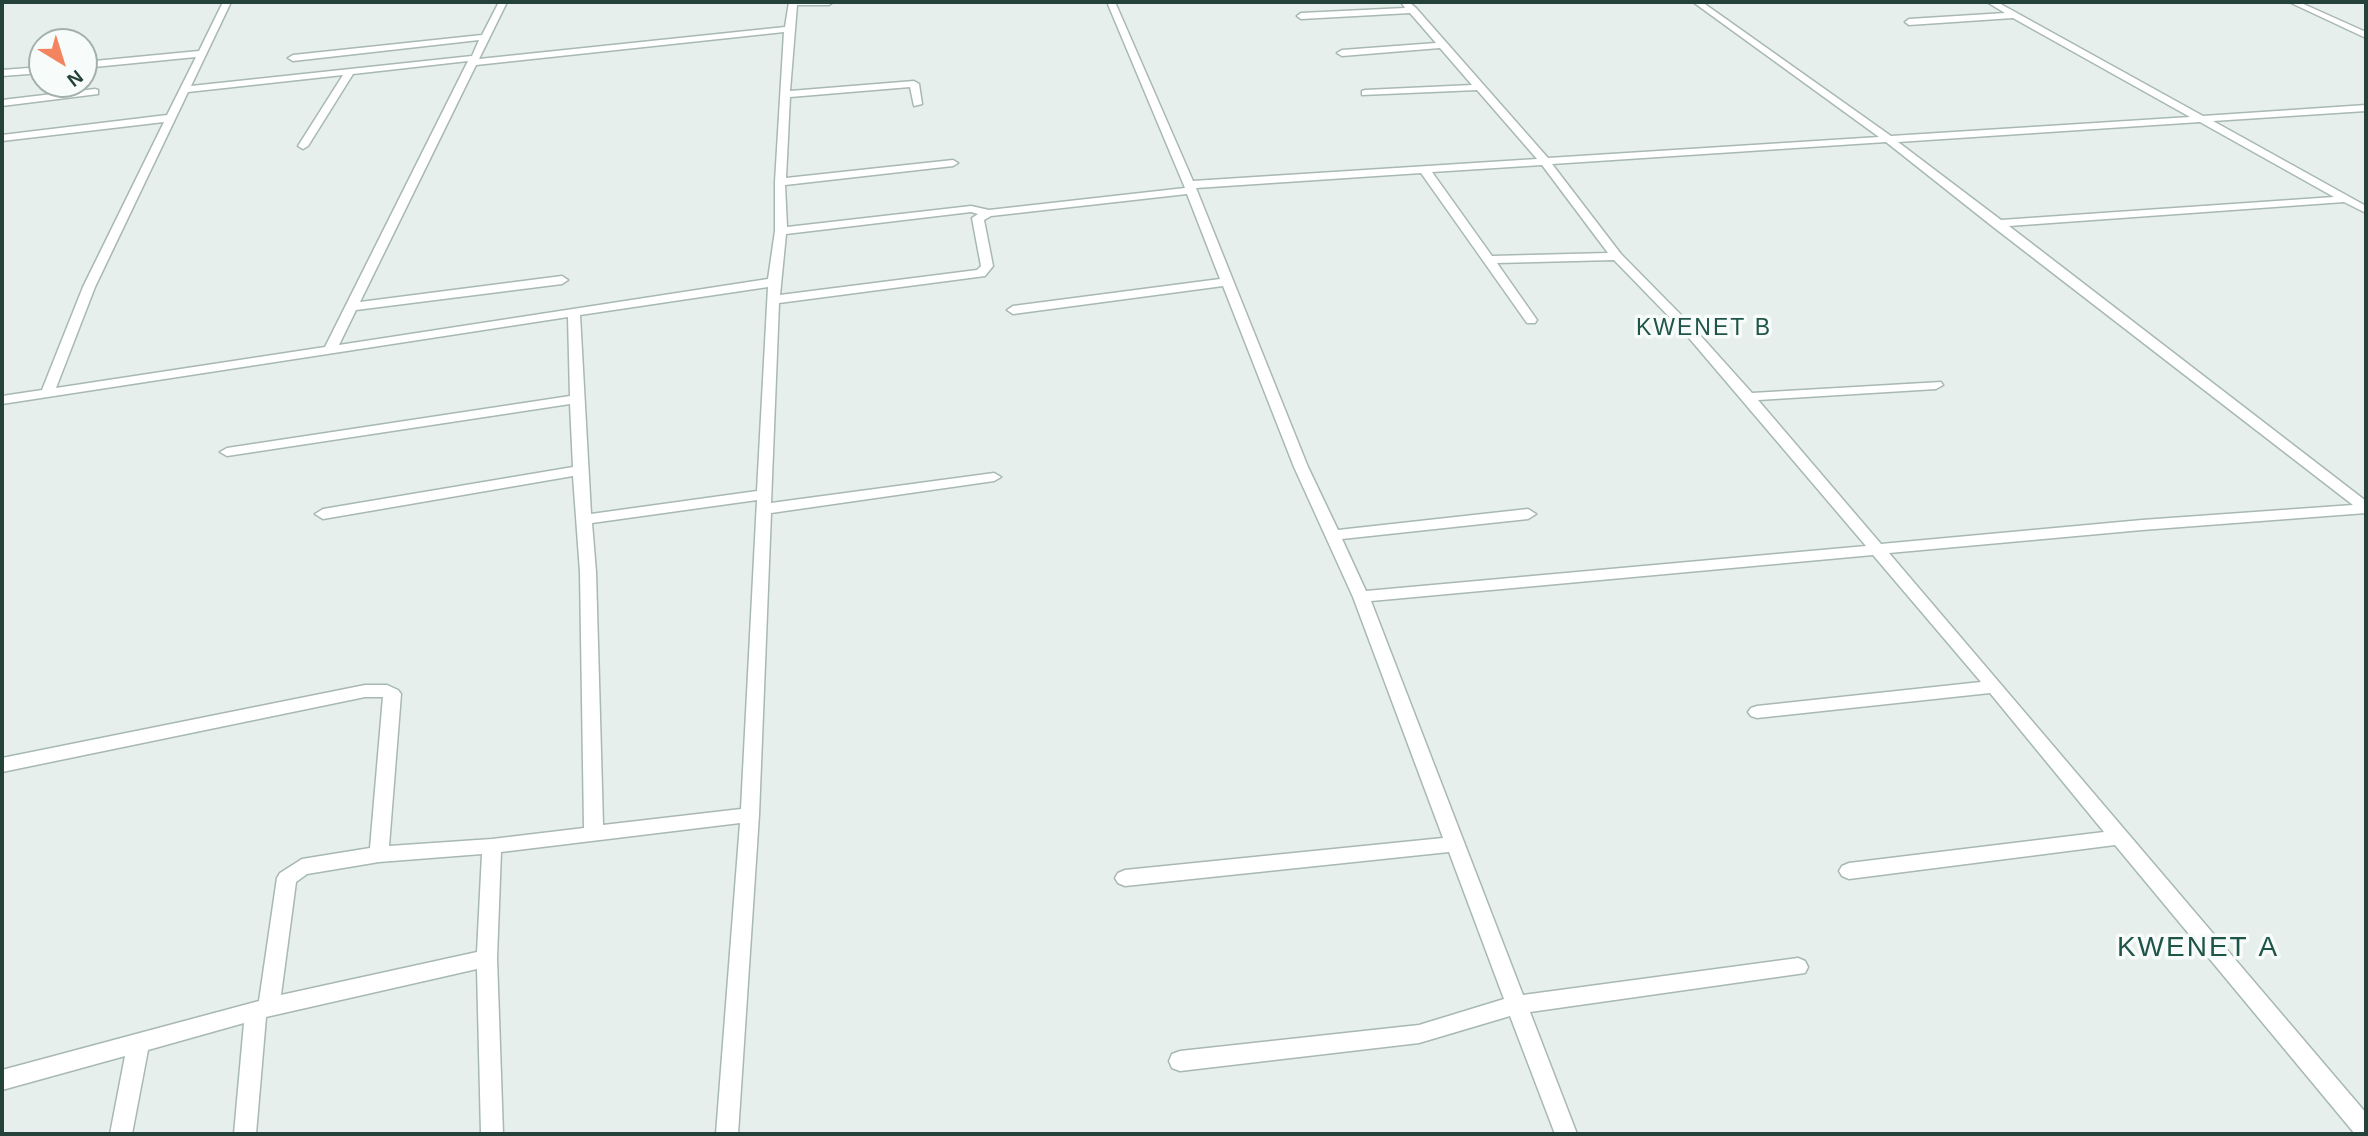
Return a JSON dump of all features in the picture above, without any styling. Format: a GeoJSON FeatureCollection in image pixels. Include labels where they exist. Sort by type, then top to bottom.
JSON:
{"type":"FeatureCollection","features":[{"type":"Feature","properties":{"kind":"street"},"geometry":{"type":"LineString","coordinates":[[47,394],[89,287],[227,2]]}},
{"type":"Feature","properties":{"kind":"street"},"geometry":{"type":"LineString","coordinates":[[330,350],[503,2]]}},
{"type":"Feature","properties":{"kind":"street"},"geometry":{"type":"LineString","coordinates":[[727,1134],[750,814],[773,300],[781,231],[780,182],[789,29],[793,3],[829,2]]}},
{"type":"Feature","properties":{"kind":"street"},"geometry":{"type":"LineString","coordinates":[[1111,2],[1189,188],[1225,282],[1242,316],[1301,467],[1361,597],[1566,1134]]}},
{"type":"Feature","properties":{"kind":"street"},"geometry":{"type":"LineString","coordinates":[[1697,2],[1887,138],[2366,508]]}},
{"type":"Feature","properties":{"kind":"street"},"geometry":{"type":"LineString","coordinates":[[1991,2],[2356,202],[2366,210]]}},
{"type":"Feature","properties":{"kind":"street"},"geometry":{"type":"LineString","coordinates":[[2293,2],[2366,35]]}},
{"type":"Feature","properties":{"kind":"street"},"geometry":{"type":"LineString","coordinates":[[1301,16],[1409,6],[1545,162],[1617,256],[1748,397],[2121,837],[2359,1110],[2366,1130]]}},
{"type":"Feature","properties":{"kind":"street"},"geometry":{"type":"LineString","coordinates":[[1909,22],[2015,15]]}},
{"type":"Feature","properties":{"kind":"street"},"geometry":{"type":"LineString","coordinates":[[183,90],[789,29]]}},
{"type":"Feature","properties":{"kind":"street"},"geometry":{"type":"LineString","coordinates":[[293,58],[486,37]]}},
{"type":"Feature","properties":{"kind":"street"},"geometry":{"type":"LineString","coordinates":[[1342,53],[1443,45]]}},
{"type":"Feature","properties":{"kind":"street"},"geometry":{"type":"LineString","coordinates":[[98,64],[204,53]]}},
{"type":"Feature","properties":{"kind":"street"},"geometry":{"type":"LineString","coordinates":[[2,73],[28,71]]}},
{"type":"Feature","properties":{"kind":"street"},"geometry":{"type":"LineString","coordinates":[[303,146],[350,72]]}},
{"type":"Feature","properties":{"kind":"street"},"geometry":{"type":"LineString","coordinates":[[785,94],[914,84],[916,104]]}},
{"type":"Feature","properties":{"kind":"street"},"geometry":{"type":"LineString","coordinates":[[1365,93],[1480,87]]}},
{"type":"Feature","properties":{"kind":"street"},"geometry":{"type":"LineString","coordinates":[[2,103],[44,98]]}},
{"type":"Feature","properties":{"kind":"street"},"geometry":{"type":"LineString","coordinates":[[773,300],[981,273],[987,266],[978,218],[989,213],[1189,188],[1424,169],[2366,108]]}},
{"type":"Feature","properties":{"kind":"street"},"geometry":{"type":"LineString","coordinates":[[2,138],[169,118]]}},
{"type":"Feature","properties":{"kind":"street"},"geometry":{"type":"LineString","coordinates":[[780,182],[953,163]]}},
{"type":"Feature","properties":{"kind":"street"},"geometry":{"type":"LineString","coordinates":[[1424,169],[1531,320]]}},
{"type":"Feature","properties":{"kind":"street"},"geometry":{"type":"LineString","coordinates":[[1996,224],[2356,202]]}},
{"type":"Feature","properties":{"kind":"street"},"geometry":{"type":"LineString","coordinates":[[781,231],[971,209],[989,213]]}},
{"type":"Feature","properties":{"kind":"street"},"geometry":{"type":"LineString","coordinates":[[1489,260],[1617,256]]}},
{"type":"Feature","properties":{"kind":"street"},"geometry":{"type":"LineString","coordinates":[[353,307],[562,280]]}},
{"type":"Feature","properties":{"kind":"street"},"geometry":{"type":"LineString","coordinates":[[2,400],[774,282]]}},
{"type":"Feature","properties":{"kind":"street"},"geometry":{"type":"LineString","coordinates":[[1013,310],[1225,282]]}},
{"type":"Feature","properties":{"kind":"street"},"geometry":{"type":"LineString","coordinates":[[574,313],[594,835]]}},
{"type":"Feature","properties":{"kind":"street"},"geometry":{"type":"LineString","coordinates":[[1748,397],[1937,385]]}},
{"type":"Feature","properties":{"kind":"street"},"geometry":{"type":"LineString","coordinates":[[227,452],[578,399]]}},
{"type":"Feature","properties":{"kind":"street"},"geometry":{"type":"LineString","coordinates":[[323,514],[581,470]]}},
{"type":"Feature","properties":{"kind":"street"},"geometry":{"type":"LineString","coordinates":[[584,520],[994,477]]}},
{"type":"Feature","properties":{"kind":"street"},"geometry":{"type":"LineString","coordinates":[[1361,597],[2142,525],[2366,508]]}},
{"type":"Feature","properties":{"kind":"street"},"geometry":{"type":"LineString","coordinates":[[1333,535],[1528,514]]}},
{"type":"Feature","properties":{"kind":"street"},"geometry":{"type":"LineString","coordinates":[[1757,712],[1994,687]]}},
{"type":"Feature","properties":{"kind":"street"},"geometry":{"type":"LineString","coordinates":[[2,765],[365,691],[387,691],[392,694],[391,715],[379,854]]}},
{"type":"Feature","properties":{"kind":"street"},"geometry":{"type":"LineString","coordinates":[[245,1134],[262,1009],[288,876],[302,867],[379,854],[492,846],[750,814]]}},
{"type":"Feature","properties":{"kind":"street"},"geometry":{"type":"LineString","coordinates":[[1849,871],[2121,837]]}},
{"type":"Feature","properties":{"kind":"street"},"geometry":{"type":"LineString","coordinates":[[1125,878],[1455,844]]}},
{"type":"Feature","properties":{"kind":"street"},"geometry":{"type":"LineString","coordinates":[[492,846],[487,958],[492,1134]]}},
{"type":"Feature","properties":{"kind":"street"},"geometry":{"type":"LineString","coordinates":[[2,1080],[262,1009],[487,958]]}},
{"type":"Feature","properties":{"kind":"street"},"geometry":{"type":"LineString","coordinates":[[1180,1061],[1419,1034],[1515,1005],[1798,967]]}},
{"type":"Feature","properties":{"kind":"street"},"geometry":{"type":"LineString","coordinates":[[121,1134],[138,1045]]}},
{"type":"Feature","properties":{"kind":"district","name":"KWENET B"},"geometry":{"type":"Point","coordinates":[1704,329]}},
{"type":"Feature","properties":{"kind":"district","name":"KWENET A"},"geometry":{"type":"Point","coordinates":[2198,948]}}]}
